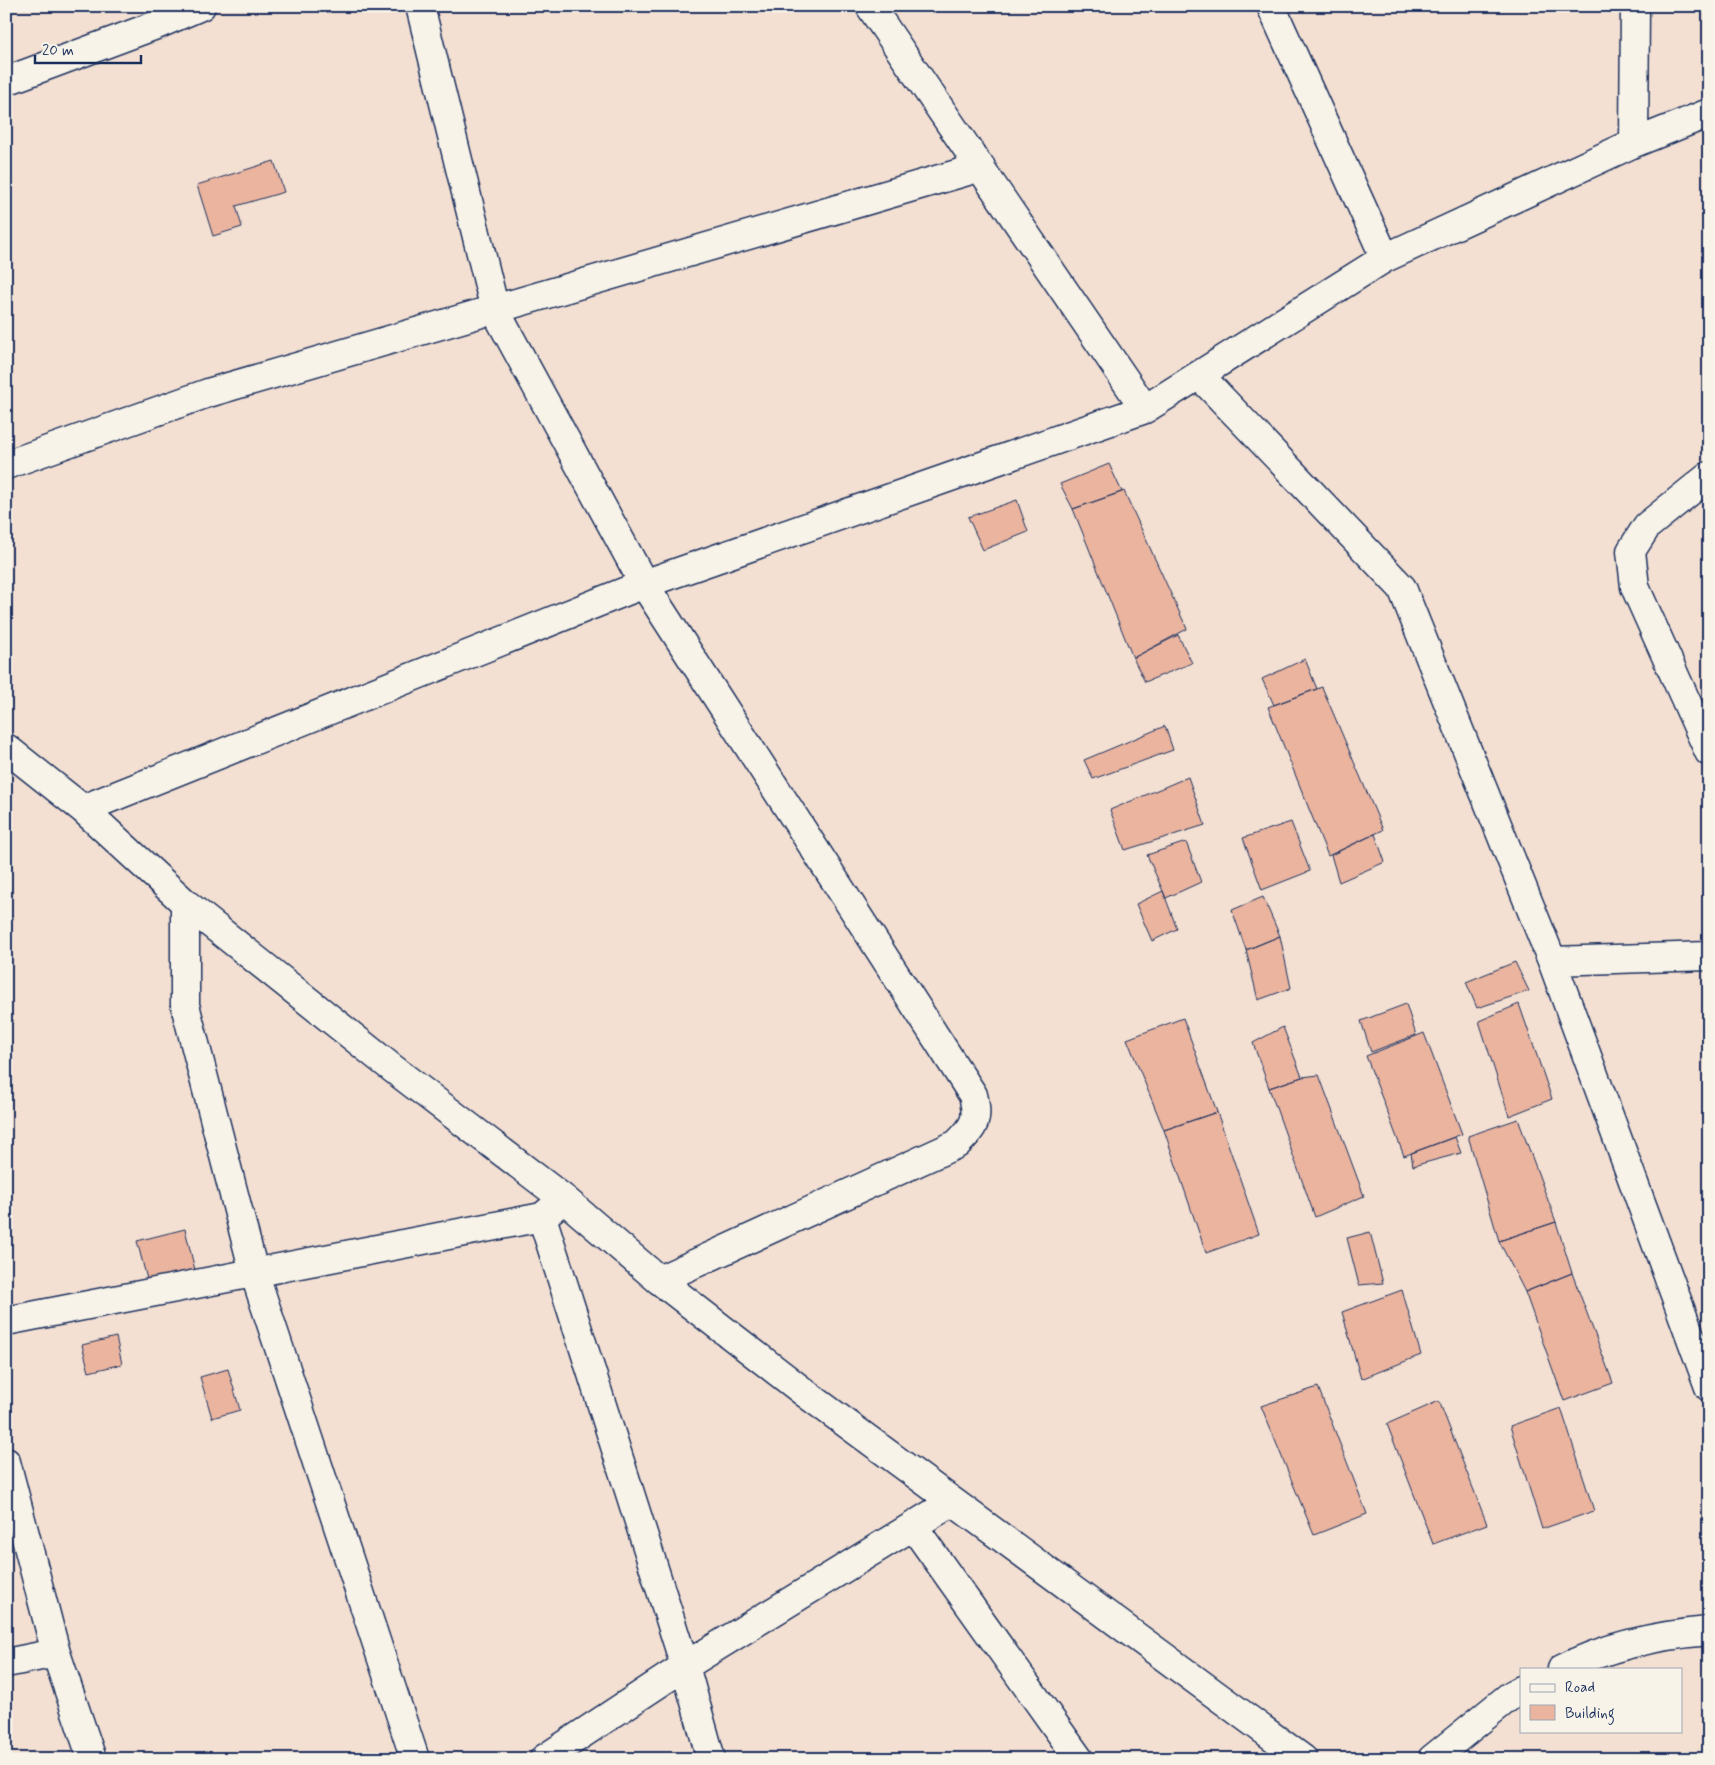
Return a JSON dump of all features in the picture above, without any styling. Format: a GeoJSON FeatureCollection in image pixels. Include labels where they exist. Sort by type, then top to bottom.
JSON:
{"type":"FeatureCollection","features":[{"type":"Feature","properties":{"kind":"street"},"geometry":{"type":"LineString","coordinates":[[6,81],[159,24],[201,6]]}},
{"type":"Feature","properties":{"kind":"street"},"geometry":{"type":"LineString","coordinates":[[420,6],[495,310],[644,584],[973,1095],[977,1112],[971,1130],[957,1144],[659,1280]]}},
{"type":"Feature","properties":{"kind":"street"},"geometry":{"type":"LineString","coordinates":[[870,6],[1145,409]]}},
{"type":"Feature","properties":{"kind":"street"},"geometry":{"type":"LineString","coordinates":[[1271,6],[1385,258]]}},
{"type":"Feature","properties":{"kind":"street"},"geometry":{"type":"LineString","coordinates":[[1634,143],[1635,6]]}},
{"type":"Feature","properties":{"kind":"street"},"geometry":{"type":"LineString","coordinates":[[83,809],[644,584],[1145,409],[1385,258],[1634,143],[1709,113]]}},
{"type":"Feature","properties":{"kind":"street"},"geometry":{"type":"LineString","coordinates":[[6,465],[208,393],[981,167]]}},
{"type":"Feature","properties":{"kind":"street"},"geometry":{"type":"LineString","coordinates":[[1199,375],[1402,588],[1552,961],[1709,1387]]}},
{"type":"Feature","properties":{"kind":"street"},"geometry":{"type":"LineString","coordinates":[[1709,476],[1647,526],[1631,551],[1635,587],[1709,752]]}},
{"type":"Feature","properties":{"kind":"street"},"geometry":{"type":"LineString","coordinates":[[6,748],[83,809],[185,903],[384,1062],[564,1199],[659,1280],[805,1393],[1303,1759]]}},
{"type":"Feature","properties":{"kind":"street"},"geometry":{"type":"LineString","coordinates":[[185,903],[185,1005],[254,1272],[415,1759]]}},
{"type":"Feature","properties":{"kind":"street"},"geometry":{"type":"LineString","coordinates":[[1552,961],[1709,956]]}},
{"type":"Feature","properties":{"kind":"street"},"geometry":{"type":"LineString","coordinates":[[6,1321],[542,1217],[564,1199]]}},
{"type":"Feature","properties":{"kind":"street"},"geometry":{"type":"LineString","coordinates":[[542,1217],[685,1666],[711,1759]]}},
{"type":"Feature","properties":{"kind":"street"},"geometry":{"type":"LineString","coordinates":[[6,1462],[56,1653],[92,1759]]}},
{"type":"Feature","properties":{"kind":"street"},"geometry":{"type":"LineString","coordinates":[[544,1759],[685,1666],[952,1502]]}},
{"type":"Feature","properties":{"kind":"street"},"geometry":{"type":"LineString","coordinates":[[913,1526],[1080,1759]]}},
{"type":"Feature","properties":{"kind":"street"},"geometry":{"type":"LineString","coordinates":[[1565,1668],[1614,1649],[1668,1634],[1709,1631]]}},
{"type":"Feature","properties":{"kind":"street"},"geometry":{"type":"LineString","coordinates":[[6,1663],[56,1653]]}},
{"type":"Feature","properties":{"kind":"street"},"geometry":{"type":"LineString","coordinates":[[1432,1759],[1510,1696],[1520,1691]]}},
{"type":"Feature","properties":{"kind":"building"},"geometry":{"type":"Polygon","coordinates":[[[274,161],[284,192],[236,206],[242,227],[213,236],[197,185],[274,161]]]}},
{"type":"Feature","properties":{"kind":"building"},"geometry":{"type":"Polygon","coordinates":[[[1109,464],[1122,492],[1073,509],[1060,484],[1109,464]]]}},
{"type":"Feature","properties":{"kind":"building"},"geometry":{"type":"Polygon","coordinates":[[[1124,491],[1187,629],[1133,658],[1073,509],[1124,491]]]}},
{"type":"Feature","properties":{"kind":"building"},"geometry":{"type":"Polygon","coordinates":[[[1017,500],[1028,532],[983,550],[968,517],[1017,500]]]}},
{"type":"Feature","properties":{"kind":"building"},"geometry":{"type":"Polygon","coordinates":[[[1178,635],[1192,663],[1145,682],[1133,658],[1178,635]]]}},
{"type":"Feature","properties":{"kind":"building"},"geometry":{"type":"Polygon","coordinates":[[[1305,659],[1317,689],[1274,705],[1262,679],[1305,659]]]}},
{"type":"Feature","properties":{"kind":"building"},"geometry":{"type":"Polygon","coordinates":[[[1322,687],[1383,830],[1328,856],[1268,707],[1322,687]]]}},
{"type":"Feature","properties":{"kind":"building"},"geometry":{"type":"Polygon","coordinates":[[[1165,726],[1173,750],[1093,779],[1084,760],[1165,726]]]}},
{"type":"Feature","properties":{"kind":"building"},"geometry":{"type":"Polygon","coordinates":[[[1188,777],[1205,825],[1125,850],[1110,810],[1188,777]]]}},
{"type":"Feature","properties":{"kind":"building"},"geometry":{"type":"Polygon","coordinates":[[[1291,822],[1310,871],[1262,890],[1243,838],[1291,822]]]}},
{"type":"Feature","properties":{"kind":"building"},"geometry":{"type":"Polygon","coordinates":[[[1375,834],[1385,862],[1339,882],[1331,855],[1375,834]]]}},
{"type":"Feature","properties":{"kind":"building"},"geometry":{"type":"Polygon","coordinates":[[[1186,842],[1201,882],[1166,898],[1147,855],[1186,842]]]}},
{"type":"Feature","properties":{"kind":"building"},"geometry":{"type":"Polygon","coordinates":[[[1163,891],[1177,929],[1152,941],[1136,904],[1163,891]]]}},
{"type":"Feature","properties":{"kind":"building"},"geometry":{"type":"Polygon","coordinates":[[[1263,897],[1280,936],[1246,950],[1232,910],[1263,897]]]}},
{"type":"Feature","properties":{"kind":"building"},"geometry":{"type":"Polygon","coordinates":[[[1280,936],[1291,988],[1258,1000],[1246,950],[1280,936]]]}},
{"type":"Feature","properties":{"kind":"building"},"geometry":{"type":"Polygon","coordinates":[[[1515,962],[1529,991],[1477,1008],[1466,982],[1515,962]]]}},
{"type":"Feature","properties":{"kind":"building"},"geometry":{"type":"Polygon","coordinates":[[[1406,1004],[1416,1035],[1371,1052],[1361,1021],[1406,1004]]]}},
{"type":"Feature","properties":{"kind":"building"},"geometry":{"type":"Polygon","coordinates":[[[1519,1004],[1552,1099],[1509,1116],[1479,1021],[1519,1004]]]}},
{"type":"Feature","properties":{"kind":"building"},"geometry":{"type":"Polygon","coordinates":[[[1183,1018],[1217,1112],[1164,1130],[1127,1039],[1183,1018]]]}},
{"type":"Feature","properties":{"kind":"building"},"geometry":{"type":"Polygon","coordinates":[[[1283,1027],[1302,1077],[1269,1088],[1253,1043],[1283,1027]]]}},
{"type":"Feature","properties":{"kind":"building"},"geometry":{"type":"Polygon","coordinates":[[[1424,1033],[1462,1134],[1404,1156],[1366,1056],[1424,1033]]]}},
{"type":"Feature","properties":{"kind":"building"},"geometry":{"type":"Polygon","coordinates":[[[1319,1075],[1364,1196],[1315,1217],[1269,1088],[1302,1077],[1319,1075]]]}},
{"type":"Feature","properties":{"kind":"building"},"geometry":{"type":"Polygon","coordinates":[[[1217,1112],[1259,1234],[1206,1253],[1164,1130],[1217,1112]]]}},
{"type":"Feature","properties":{"kind":"building"},"geometry":{"type":"Polygon","coordinates":[[[1518,1119],[1556,1222],[1499,1241],[1468,1136],[1518,1119]]]}},
{"type":"Feature","properties":{"kind":"building"},"geometry":{"type":"Polygon","coordinates":[[[1455,1137],[1461,1153],[1413,1166],[1411,1153],[1455,1137]]]}},
{"type":"Feature","properties":{"kind":"building"},"geometry":{"type":"Polygon","coordinates":[[[1556,1222],[1572,1273],[1525,1292],[1499,1241],[1556,1222]]]}},
{"type":"Feature","properties":{"kind":"building"},"geometry":{"type":"Polygon","coordinates":[[[185,1229],[195,1270],[148,1283],[137,1241],[185,1229]]]}},
{"type":"Feature","properties":{"kind":"building"},"geometry":{"type":"Polygon","coordinates":[[[1370,1232],[1383,1283],[1359,1285],[1347,1238],[1370,1232]]]}},
{"type":"Feature","properties":{"kind":"building"},"geometry":{"type":"Polygon","coordinates":[[[1572,1273],[1613,1383],[1564,1401],[1525,1292],[1572,1273]]]}},
{"type":"Feature","properties":{"kind":"building"},"geometry":{"type":"Polygon","coordinates":[[[1402,1290],[1421,1355],[1361,1379],[1342,1312],[1402,1290]]]}},
{"type":"Feature","properties":{"kind":"building"},"geometry":{"type":"Polygon","coordinates":[[[116,1337],[122,1364],[89,1372],[82,1345],[116,1337]]]}},
{"type":"Feature","properties":{"kind":"building"},"geometry":{"type":"Polygon","coordinates":[[[228,1369],[240,1410],[212,1418],[200,1377],[228,1369]]]}},
{"type":"Feature","properties":{"kind":"building"},"geometry":{"type":"Polygon","coordinates":[[[1318,1387],[1367,1514],[1314,1535],[1261,1406],[1318,1387]]]}},
{"type":"Feature","properties":{"kind":"building"},"geometry":{"type":"Polygon","coordinates":[[[1439,1401],[1487,1524],[1433,1544],[1387,1424],[1439,1401]]]}},
{"type":"Feature","properties":{"kind":"building"},"geometry":{"type":"Polygon","coordinates":[[[1561,1408],[1594,1511],[1542,1529],[1510,1426],[1561,1408]]]}}]}
